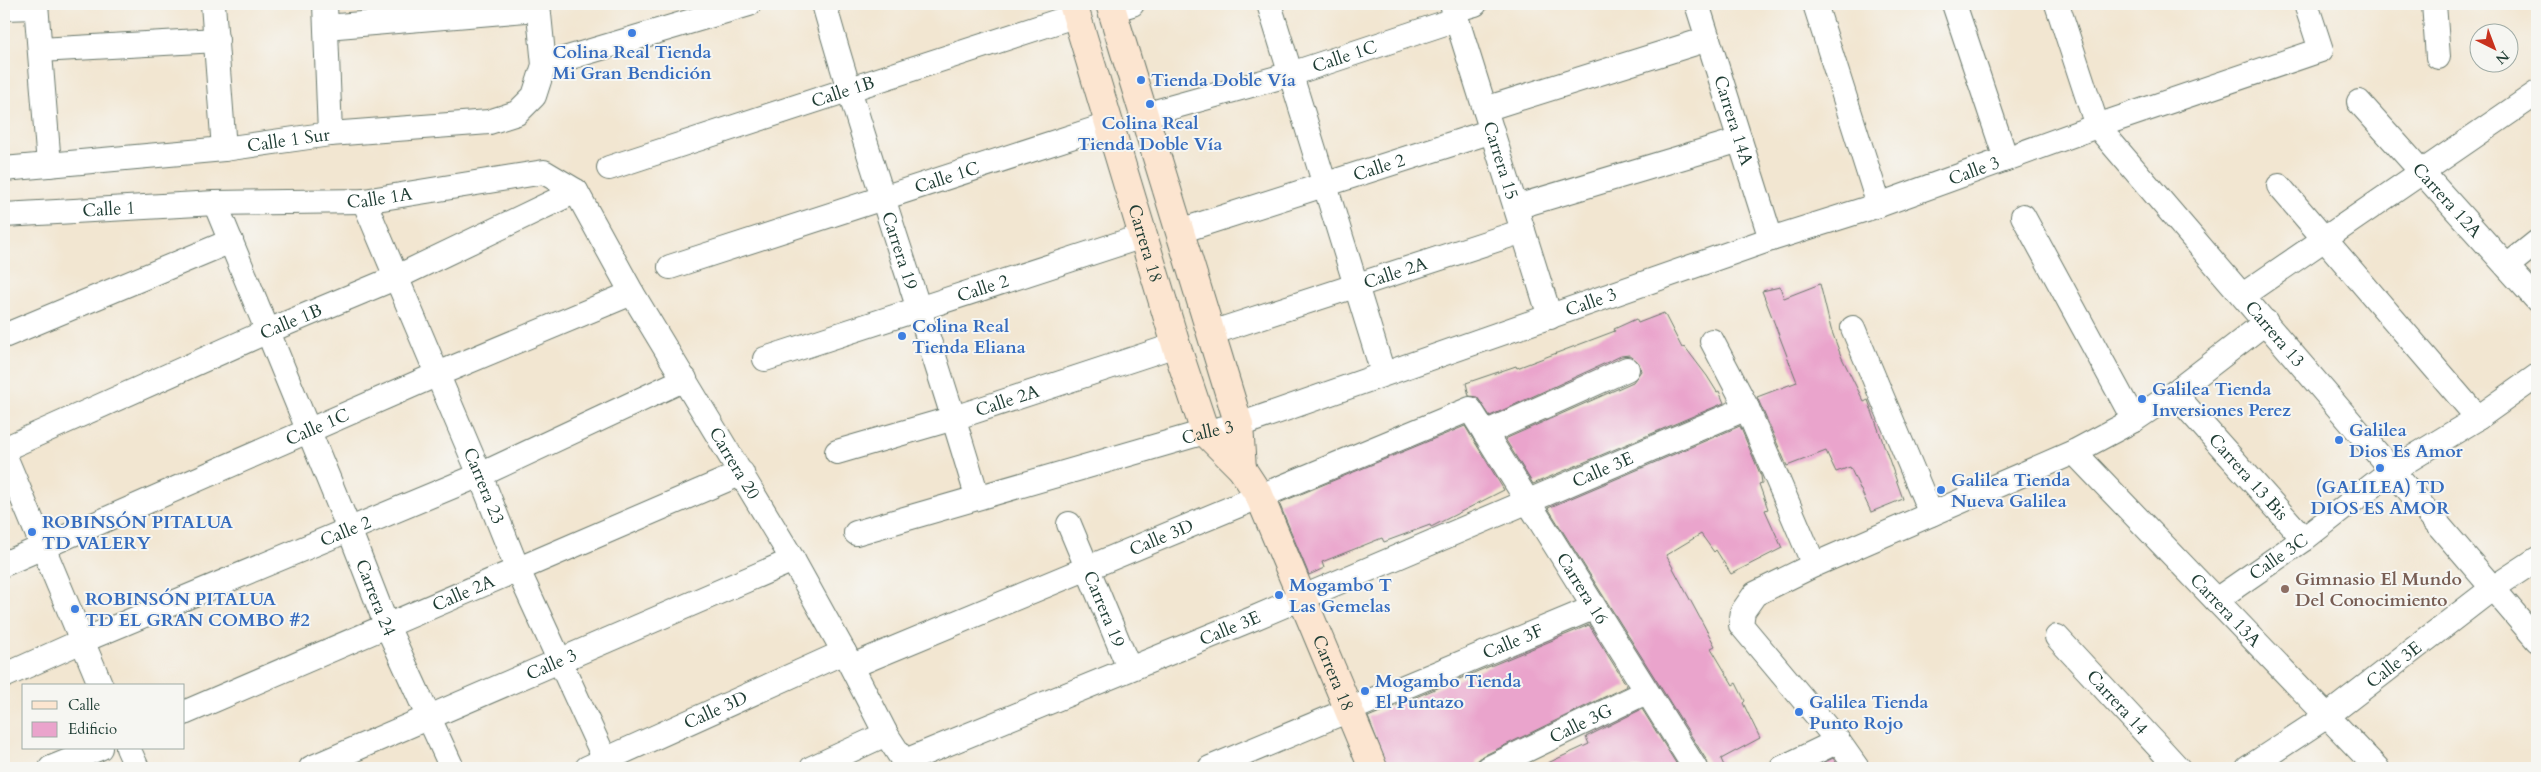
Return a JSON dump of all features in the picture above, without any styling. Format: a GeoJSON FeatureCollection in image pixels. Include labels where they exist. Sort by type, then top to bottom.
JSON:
{"type":"FeatureCollection","features":[{"type":"Feature","properties":{"kind":"street"},"geometry":{"type":"LineString","coordinates":[[214,4],[224,149]]}},
{"type":"Feature","properties":{"kind":"street"},"geometry":{"type":"LineString","coordinates":[[330,134],[326,15],[538,6],[544,66],[749,4]]}},
{"type":"Feature","properties":{"kind":"street","name":"Carrera 19"},"geometry":{"type":"LineString","coordinates":[[824,4],[848,91],[954,418],[976,496]]}},
{"type":"Feature","properties":{"kind":"street"},"geometry":{"type":"LineString","coordinates":[[1269,4],[1383,373]]}},
{"type":"Feature","properties":{"kind":"street","name":"Carrera 14A"},"geometry":{"type":"LineString","coordinates":[[1697,4],[1771,239]]}},
{"type":"Feature","properties":{"kind":"street"},"geometry":{"type":"LineString","coordinates":[[1816,4],[1879,205]]}},
{"type":"Feature","properties":{"kind":"street"},"geometry":{"type":"LineString","coordinates":[[1954,4],[2006,159]]}},
{"type":"Feature","properties":{"kind":"street","name":"Carrera 13"},"geometry":{"type":"LineString","coordinates":[[2057,4],[2097,126],[2537,640]]}},
{"type":"Feature","properties":{"kind":"street","name":"Calle 3"},"geometry":{"type":"LineString","coordinates":[[856,533],[976,496],[1205,432],[1239,425],[1383,373],[1550,317],[1771,239],[1879,205],[2097,126],[2320,50],[2306,4]]}},
{"type":"Feature","properties":{"kind":"street"},"geometry":{"type":"LineString","coordinates":[[2434,4],[2438,57]]}},
{"type":"Feature","properties":{"kind":"street"},"geometry":{"type":"LineString","coordinates":[[4,8],[36,5],[49,165]]}},
{"type":"Feature","properties":{"kind":"street","name":"Carrera 18"},"geometry":{"type":"LineString","coordinates":[[1118,6],[1144,115],[1239,425],[1242,469]]}},
{"type":"Feature","properties":{"kind":"street","name":"Calle 1B"},"geometry":{"type":"LineString","coordinates":[[609,168],[848,91],[1075,9]]}},
{"type":"Feature","properties":{"kind":"street","name":"Carrera 18"},"geometry":{"type":"LineString","coordinates":[[1075,9],[1176,345],[1205,432],[1242,469],[1259,495],[1374,768]]}},
{"type":"Feature","properties":{"kind":"street","name":"Calle 1C"},"geometry":{"type":"LineString","coordinates":[[1144,115],[1290,74],[1460,9]]}},
{"type":"Feature","properties":{"kind":"street","name":"Carrera 15"},"geometry":{"type":"LineString","coordinates":[[1460,9],[1485,109],[1550,317]]}},
{"type":"Feature","properties":{"kind":"street"},"geometry":{"type":"LineString","coordinates":[[1485,109],[1708,39]]}},
{"type":"Feature","properties":{"kind":"street"},"geometry":{"type":"LineString","coordinates":[[40,50],[216,40]]}},
{"type":"Feature","properties":{"kind":"street","name":"Calle 1 Sur"},"geometry":{"type":"LineString","coordinates":[[4,169],[224,149],[330,134],[489,122],[517,113],[534,96],[544,66]]}},
{"type":"Feature","properties":{"kind":"street"},"geometry":{"type":"LineString","coordinates":[[2243,295],[2537,93]]}},
{"type":"Feature","properties":{"kind":"street","name":"Carrera 12A"},"geometry":{"type":"LineString","coordinates":[[2359,102],[2537,300]]}},
{"type":"Feature","properties":{"kind":"street","name":"Calle 1C"},"geometry":{"type":"LineString","coordinates":[[670,267],[1111,124]]}},
{"type":"Feature","properties":{"kind":"street","name":"Calle 2"},"geometry":{"type":"LineString","coordinates":[[1180,231],[1492,131]]}},
{"type":"Feature","properties":{"kind":"street"},"geometry":{"type":"LineString","coordinates":[[1516,207],[1740,140]]}},
{"type":"Feature","properties":{"kind":"street","name":"Calle 1A"},"geometry":{"type":"LineString","coordinates":[[215,204],[364,201],[544,172],[576,191]]}},
{"type":"Feature","properties":{"kind":"street"},"geometry":{"type":"LineString","coordinates":[[1128,188],[1163,177]]}},
{"type":"Feature","properties":{"kind":"street"},"geometry":{"type":"LineString","coordinates":[[2279,186],[2326,238],[2478,418]]}},
{"type":"Feature","properties":{"kind":"street","name":"Calle 1B"},"geometry":{"type":"LineString","coordinates":[[4,449],[268,331],[395,278],[576,191]]}},
{"type":"Feature","properties":{"kind":"street","name":"Carrera 20"},"geometry":{"type":"LineString","coordinates":[[576,191],[632,293],[793,560],[848,659],[886,734],[907,764]]}},
{"type":"Feature","properties":{"kind":"street","name":"Carrera 23"},"geometry":{"type":"LineString","coordinates":[[364,201],[395,278],[438,374],[517,568],[560,661],[600,766]]}},
{"type":"Feature","properties":{"kind":"street","name":"Calle 1"},"geometry":{"type":"LineString","coordinates":[[4,215],[215,204]]}},
{"type":"Feature","properties":{"kind":"street","name":"Carrera 24"},"geometry":{"type":"LineString","coordinates":[[215,204],[349,529],[386,624],[452,768]]}},
{"type":"Feature","properties":{"kind":"street"},"geometry":{"type":"LineString","coordinates":[[2023,216],[2134,420]]}},
{"type":"Feature","properties":{"kind":"street","name":"Calle 2A"},"geometry":{"type":"LineString","coordinates":[[1211,333],[1523,231]]}},
{"type":"Feature","properties":{"kind":"street","name":"Calle 2"},"geometry":{"type":"LineString","coordinates":[[765,359],[1143,236]]}},
{"type":"Feature","properties":{"kind":"street"},"geometry":{"type":"LineString","coordinates":[[4,336],[231,241]]}},
{"type":"Feature","properties":{"kind":"street"},"geometry":{"type":"LineString","coordinates":[[2507,266],[2537,242]]}},
{"type":"Feature","properties":{"kind":"street","name":"Calle 1C"},"geometry":{"type":"LineString","coordinates":[[4,564],[438,374],[632,293]]}},
{"type":"Feature","properties":{"kind":"street"},"geometry":{"type":"LineString","coordinates":[[1857,768],[1838,741],[1741,625],[1743,611],[1755,594],[1814,565],[2074,452],[2134,420],[2174,393],[2266,322]]}},
{"type":"Feature","properties":{"kind":"street"},"geometry":{"type":"LineString","coordinates":[[1853,328],[1931,514]]}},
{"type":"Feature","properties":{"kind":"street"},"geometry":{"type":"LineString","coordinates":[[1712,341],[1747,408],[1814,565]]}},
{"type":"Feature","properties":{"kind":"street","name":"Calle 2A"},"geometry":{"type":"LineString","coordinates":[[837,452],[954,418],[1176,345]]}},
{"type":"Feature","properties":{"kind":"street"},"geometry":{"type":"LineString","coordinates":[[1485,433],[1627,369]]}},
{"type":"Feature","properties":{"kind":"street","name":"Calle 3C"},"geometry":{"type":"LineString","coordinates":[[2216,600],[2304,539],[2392,470],[2478,418],[2537,376]]}},
{"type":"Feature","properties":{"kind":"street","name":"Calle 2"},"geometry":{"type":"LineString","coordinates":[[4,676],[82,640],[480,475],[685,380]]}},
{"type":"Feature","properties":{"kind":"street","name":"Carrera 13 Bis"},"geometry":{"type":"LineString","coordinates":[[2174,393],[2304,539]]}},
{"type":"Feature","properties":{"kind":"street","name":"Calle 3E"},"geometry":{"type":"LineString","coordinates":[[907,764],[1129,668],[1303,597],[1747,408]]}},
{"type":"Feature","properties":{"kind":"street","name":"Carrera 16"},"geometry":{"type":"LineString","coordinates":[[1470,409],[1526,502],[1695,768]]}},
{"type":"Feature","properties":{"kind":"street","name":"Calle 3D"},"geometry":{"type":"LineString","coordinates":[[600,766],[848,659],[1089,568],[1259,495],[1470,409]]}},
{"type":"Feature","properties":{"kind":"street","name":"Carrera 13A"},"geometry":{"type":"LineString","coordinates":[[2074,452],[2377,768]]}},
{"type":"Feature","properties":{"kind":"street"},"geometry":{"type":"LineString","coordinates":[[4,454],[100,684]]}},
{"type":"Feature","properties":{"kind":"street","name":"Calle 2A"},"geometry":{"type":"LineString","coordinates":[[185,713],[386,624],[742,473]]}},
{"type":"Feature","properties":{"kind":"street","name":"Carrera 19"},"geometry":{"type":"LineString","coordinates":[[1069,524],[1089,568],[1129,668]]}},
{"type":"Feature","properties":{"kind":"street","name":"Calle 3E"},"geometry":{"type":"LineString","coordinates":[[2248,768],[2327,716],[2493,588],[2537,559]]}},
{"type":"Feature","properties":{"kind":"street","name":"Calle 3"},"geometry":{"type":"LineString","coordinates":[[311,768],[793,560]]}},
{"type":"Feature","properties":{"kind":"street","name":"Calle 3F"},"geometry":{"type":"LineString","coordinates":[[1210,768],[1593,608]]}},
{"type":"Feature","properties":{"kind":"street","name":"Carrera 14"},"geometry":{"type":"LineString","coordinates":[[2058,637],[2178,768]]}},
{"type":"Feature","properties":{"kind":"street","name":"Calle 3G"},"geometry":{"type":"LineString","coordinates":[[1490,768],[1646,692]]}},
{"type":"Feature","properties":{"kind":"street"},"geometry":{"type":"LineString","coordinates":[[812,768],[886,734]]}},
{"type":"Feature","properties":{"kind":"street"},"geometry":{"type":"LineString","coordinates":[[1782,768],[1838,741]]}},
{"type":"Feature","properties":{"kind":"street"},"geometry":{"type":"LineString","coordinates":[[51,768],[95,750]]}},
{"type":"Feature","properties":{"kind":"street"},"geometry":{"type":"LineString","coordinates":[[129,750],[137,768]]}},
{"type":"Feature","properties":{"kind":"building"},"geometry":{"type":"Polygon","coordinates":[[[1820,284],[1831,329],[1841,356],[1864,402],[1868,400],[1903,499],[1871,512],[1850,467],[1836,472],[1826,451],[1787,466],[1757,397],[1797,382],[1762,291],[1780,287],[1784,298],[1820,284]]]}},
{"type":"Feature","properties":{"kind":"building"},"geometry":{"type":"Polygon","coordinates":[[[1664,313],[1682,348],[1685,347],[1717,392],[1719,391],[1724,403],[1533,484],[1505,439],[1633,382],[1641,371],[1639,363],[1629,355],[1621,356],[1490,416],[1477,397],[1469,396],[1466,383],[1516,366],[1517,368],[1615,331],[1614,329],[1636,319],[1638,323],[1664,313]]]}},
{"type":"Feature","properties":{"kind":"building"},"geometry":{"type":"Polygon","coordinates":[[[1465,426],[1504,490],[1431,527],[1430,525],[1384,542],[1382,538],[1322,562],[1324,568],[1309,575],[1279,503],[1465,426]]]}},
{"type":"Feature","properties":{"kind":"building"},"geometry":{"type":"Polygon","coordinates":[[[1740,426],[1761,476],[1762,483],[1759,484],[1768,509],[1765,510],[1782,548],[1731,574],[1716,550],[1714,552],[1701,534],[1666,555],[1715,646],[1711,648],[1733,685],[1736,683],[1745,701],[1743,703],[1760,738],[1721,759],[1725,768],[1709,768],[1707,761],[1548,508],[1740,426]]]}},
{"type":"Feature","properties":{"kind":"building"},"geometry":{"type":"Polygon","coordinates":[[[1589,625],[1627,686],[1483,756],[1477,761],[1475,768],[1388,768],[1368,717],[1589,625]]]}},
{"type":"Feature","properties":{"kind":"building"},"geometry":{"type":"Polygon","coordinates":[[[1642,709],[1679,768],[1537,768],[1589,744],[1586,737],[1642,709]]]}},
{"type":"Feature","properties":{"kind":"building"},"geometry":{"type":"Polygon","coordinates":[[[1833,758],[1840,768],[1813,768],[1833,758]]]}},
{"type":"Feature","properties":{"kind":"place","name":"Colina Real Tienda Mi Gran Bendición"},"geometry":{"type":"Point","coordinates":[632,33]}},
{"type":"Feature","properties":{"kind":"place","name":"Tienda Doble Vía"},"geometry":{"type":"Point","coordinates":[1141,80]}},
{"type":"Feature","properties":{"kind":"place","name":"Colina Real Tienda Doble Vía"},"geometry":{"type":"Point","coordinates":[1150,104]}},
{"type":"Feature","properties":{"kind":"place","name":"Colina Real Tienda Eliana"},"geometry":{"type":"Point","coordinates":[902,336]}},
{"type":"Feature","properties":{"kind":"place","name":"Galilea Tienda Inversiones Perez"},"geometry":{"type":"Point","coordinates":[2142,399]}},
{"type":"Feature","properties":{"kind":"place","name":"Galilea Dios Es Amor"},"geometry":{"type":"Point","coordinates":[2339,440]}},
{"type":"Feature","properties":{"kind":"place","name":"(GALILEA) TD DIOS ES AMOR"},"geometry":{"type":"Point","coordinates":[2380,468]}},
{"type":"Feature","properties":{"kind":"place","name":"Galilea Tienda Nueva Galilea"},"geometry":{"type":"Point","coordinates":[1941,490]}},
{"type":"Feature","properties":{"kind":"place","name":"ROBINSÓN PITALUA TD VALERY"},"geometry":{"type":"Point","coordinates":[32,532]}},
{"type":"Feature","properties":{"kind":"place","name":"Gimnasio El Mundo Del Conocimiento"},"geometry":{"type":"Point","coordinates":[2285,589]}},
{"type":"Feature","properties":{"kind":"place","name":"Mogambo T Las Gemelas"},"geometry":{"type":"Point","coordinates":[1279,595]}},
{"type":"Feature","properties":{"kind":"place","name":"ROBINSÓN PITALUA TD EL GRAN COMBO #2"},"geometry":{"type":"Point","coordinates":[75,609]}},
{"type":"Feature","properties":{"kind":"place","name":"Mogambo Tienda El Puntazo"},"geometry":{"type":"Point","coordinates":[1365,691]}},
{"type":"Feature","properties":{"kind":"place","name":"Galilea Tienda Punto Rojo"},"geometry":{"type":"Point","coordinates":[1799,712]}}]}
